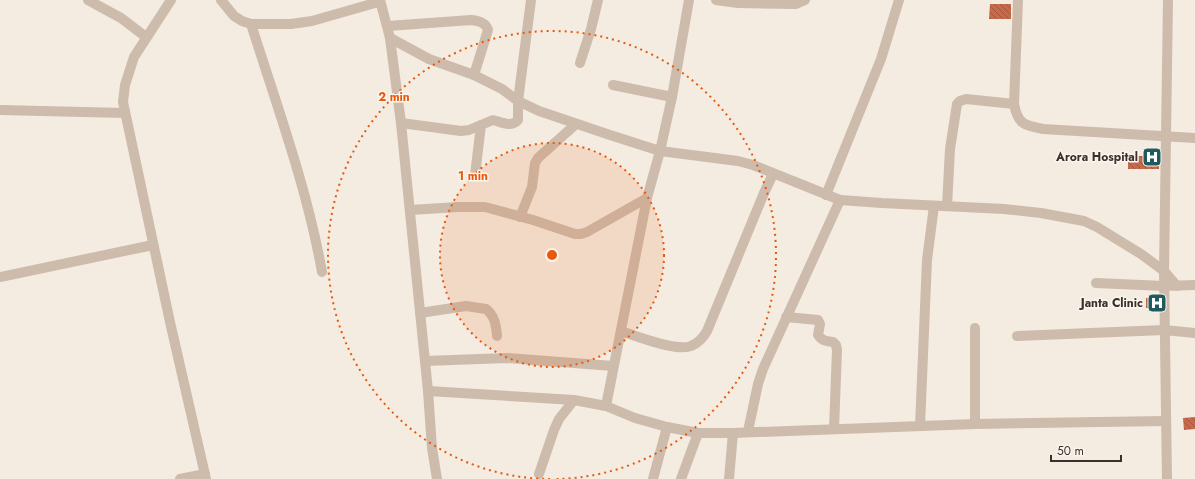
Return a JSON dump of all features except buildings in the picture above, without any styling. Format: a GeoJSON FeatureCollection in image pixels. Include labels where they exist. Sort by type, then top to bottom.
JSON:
{"type":"FeatureCollection","features":[{"type":"Feature","properties":{"kind":"street"},"geometry":{"type":"LineString","coordinates":[[88,0],[121,18],[146,37]]}},
{"type":"Feature","properties":{"kind":"street"},"geometry":{"type":"LineString","coordinates":[[171,0],[134,57],[128,72],[123,102],[153,245],[205,477],[180,479]]}},
{"type":"Feature","properties":{"kind":"street"},"geometry":{"type":"LineString","coordinates":[[220,0],[234,16],[251,24],[291,24],[312,21],[380,0],[388,26],[401,123],[428,391],[432,448],[437,479]]}},
{"type":"Feature","properties":{"kind":"street"},"geometry":{"type":"LineString","coordinates":[[401,123],[461,131],[469,130],[493,120],[510,125],[515,124],[518,120],[518,100],[531,0]]}},
{"type":"Feature","properties":{"kind":"street"},"geometry":{"type":"LineString","coordinates":[[580,63],[592,29],[598,0]]}},
{"type":"Feature","properties":{"kind":"street"},"geometry":{"type":"LineString","coordinates":[[606,406],[647,198],[660,151],[672,97],[689,0]]}},
{"type":"Feature","properties":{"kind":"street"},"geometry":{"type":"LineString","coordinates":[[716,0],[738,3],[796,4],[805,0]]}},
{"type":"Feature","properties":{"kind":"street"},"geometry":{"type":"LineString","coordinates":[[826,195],[876,71],[899,0]]}},
{"type":"Feature","properties":{"kind":"street"},"geometry":{"type":"LineString","coordinates":[[1018,0],[1014,104],[1018,119],[1031,127],[1043,129],[1195,138]]}},
{"type":"Feature","properties":{"kind":"street"},"geometry":{"type":"LineString","coordinates":[[1167,479],[1164,271],[1168,0]]}},
{"type":"Feature","properties":{"kind":"street"},"geometry":{"type":"LineString","coordinates":[[388,26],[471,20],[484,23],[488,30],[474,76]]}},
{"type":"Feature","properties":{"kind":"street"},"geometry":{"type":"LineString","coordinates":[[251,24],[297,167],[317,244],[322,272]]}},
{"type":"Feature","properties":{"kind":"street"},"geometry":{"type":"LineString","coordinates":[[390,38],[429,59],[474,76],[502,89],[518,100],[539,111],[660,151],[738,161],[753,165],[840,200],[1012,210],[1041,213],[1084,221],[1097,226],[1164,271],[1177,286]]}},
{"type":"Feature","properties":{"kind":"street"},"geometry":{"type":"LineString","coordinates":[[614,85],[672,97]]}},
{"type":"Feature","properties":{"kind":"street"},"geometry":{"type":"LineString","coordinates":[[946,206],[950,149],[957,104],[966,99],[1014,104]]}},
{"type":"Feature","properties":{"kind":"street"},"geometry":{"type":"LineString","coordinates":[[0,110],[125,113]]}},
{"type":"Feature","properties":{"kind":"street"},"geometry":{"type":"LineString","coordinates":[[520,217],[534,182],[535,162],[576,124]]}},
{"type":"Feature","properties":{"kind":"street"},"geometry":{"type":"LineString","coordinates":[[475,175],[481,125]]}},
{"type":"Feature","properties":{"kind":"street"},"geometry":{"type":"LineString","coordinates":[[621,331],[675,347],[690,347],[702,339],[707,331],[773,174]]}},
{"type":"Feature","properties":{"kind":"street"},"geometry":{"type":"LineString","coordinates":[[410,210],[474,206],[485,207],[575,234],[581,234],[647,198]]}},
{"type":"Feature","properties":{"kind":"street"},"geometry":{"type":"LineString","coordinates":[[748,431],[758,384],[763,369],[840,200]]}},
{"type":"Feature","properties":{"kind":"street"},"geometry":{"type":"LineString","coordinates":[[920,426],[927,260],[934,206]]}},
{"type":"Feature","properties":{"kind":"street"},"geometry":{"type":"LineString","coordinates":[[0,277],[153,245]]}},
{"type":"Feature","properties":{"kind":"street"},"geometry":{"type":"LineString","coordinates":[[1096,283],[1164,286],[1195,285]]}},
{"type":"Feature","properties":{"kind":"street"},"geometry":{"type":"LineString","coordinates":[[420,313],[466,306],[486,309],[494,318],[497,336]]}},
{"type":"Feature","properties":{"kind":"street"},"geometry":{"type":"LineString","coordinates":[[786,317],[818,320],[820,324],[818,335],[821,339],[833,342],[836,345],[834,429]]}},
{"type":"Feature","properties":{"kind":"street"},"geometry":{"type":"LineString","coordinates":[[975,328],[975,424]]}},
{"type":"Feature","properties":{"kind":"street"},"geometry":{"type":"LineString","coordinates":[[1017,336],[1164,331],[1195,332]]}},
{"type":"Feature","properties":{"kind":"street"},"geometry":{"type":"LineString","coordinates":[[424,361],[507,358],[613,366]]}},
{"type":"Feature","properties":{"kind":"street"},"geometry":{"type":"LineString","coordinates":[[428,391],[574,400],[606,406],[635,418],[667,427],[698,433],[975,424],[1166,421]]}},
{"type":"Feature","properties":{"kind":"street"},"geometry":{"type":"LineString","coordinates":[[539,474],[559,419],[574,400]]}},
{"type":"Feature","properties":{"kind":"street"},"geometry":{"type":"LineString","coordinates":[[653,479],[667,427]]}},
{"type":"Feature","properties":{"kind":"street"},"geometry":{"type":"LineString","coordinates":[[681,479],[698,433]]}},
{"type":"Feature","properties":{"kind":"street"},"geometry":{"type":"LineString","coordinates":[[729,479],[733,433]]}},
{"type":"Feature","properties":{"kind":"place","name":"Arora Hospital"},"geometry":{"type":"Point","coordinates":[1152,157]}},
{"type":"Feature","properties":{"kind":"place","name":"Janta Clinic"},"geometry":{"type":"Point","coordinates":[1157,303]}}]}
